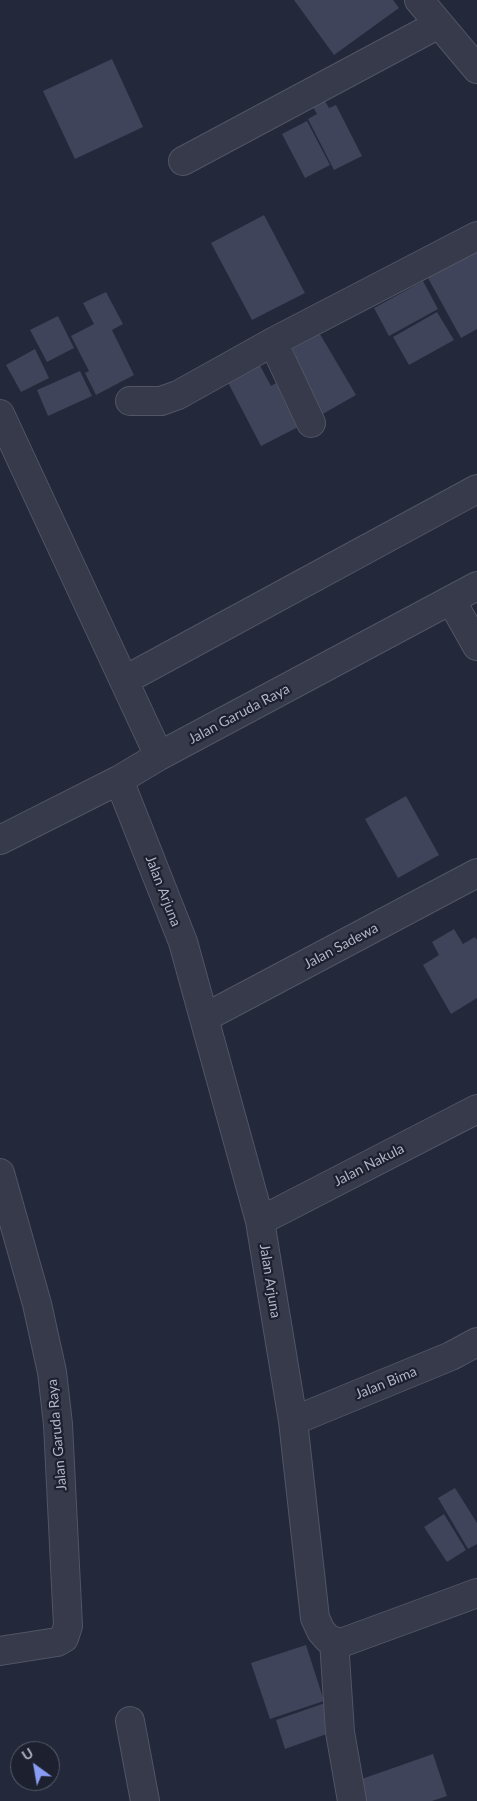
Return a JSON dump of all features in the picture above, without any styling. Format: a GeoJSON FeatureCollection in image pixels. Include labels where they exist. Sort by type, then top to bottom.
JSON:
{"type":"FeatureCollection","features":[{"type":"Feature","properties":{"kind":"street"},"geometry":{"type":"LineString","coordinates":[[418,0],[477,69]]}},
{"type":"Feature","properties":{"kind":"street"},"geometry":{"type":"LineString","coordinates":[[183,161],[439,24]]}},
{"type":"Feature","properties":{"kind":"street"},"geometry":{"type":"LineString","coordinates":[[130,400],[160,401],[178,395],[273,342],[477,236]]}},
{"type":"Feature","properties":{"kind":"street"},"geometry":{"type":"LineString","coordinates":[[273,342],[311,423]]}},
{"type":"Feature","properties":{"kind":"street"},"geometry":{"type":"LineString","coordinates":[[0,414],[9,459],[124,680],[159,756]]}},
{"type":"Feature","properties":{"kind":"street"},"geometry":{"type":"LineString","coordinates":[[124,680],[477,488]]}},
{"type":"Feature","properties":{"kind":"street","name":"Jalan Garuda Raya"},"geometry":{"type":"LineString","coordinates":[[0,840],[119,780],[159,756],[477,586]]}},
{"type":"Feature","properties":{"kind":"street"},"geometry":{"type":"LineString","coordinates":[[452,600],[477,646]]}},
{"type":"Feature","properties":{"kind":"street","name":"Jalan Arjuna"},"geometry":{"type":"LineString","coordinates":[[119,780],[183,942],[260,1221],[293,1421],[316,1618],[321,1631],[328,1639],[334,1641]]}},
{"type":"Feature","properties":{"kind":"street","name":"Jalan Sadewa"},"geometry":{"type":"LineString","coordinates":[[204,1018],[477,873]]}},
{"type":"Feature","properties":{"kind":"street","name":"Jalan Nakula"},"geometry":{"type":"LineString","coordinates":[[260,1221],[477,1109]]}},
{"type":"Feature","properties":{"kind":"street","name":"Jalan Garuda Raya"},"geometry":{"type":"LineString","coordinates":[[0,1172],[37,1304],[52,1372],[58,1424],[68,1626],[64,1638],[57,1642],[0,1652]]}},
{"type":"Feature","properties":{"kind":"street","name":"Jalan Bima"},"geometry":{"type":"LineString","coordinates":[[293,1421],[451,1356],[477,1342]]}},
{"type":"Feature","properties":{"kind":"street"},"geometry":{"type":"LineString","coordinates":[[352,1801],[340,1732],[334,1641],[341,1644],[477,1593]]}},
{"type":"Feature","properties":{"kind":"street"},"geometry":{"type":"LineString","coordinates":[[130,1721],[145,1801]]}},
{"type":"Feature","properties":{"kind":"building"},"geometry":{"type":"Polygon","coordinates":[[[294,0],[393,0],[399,8],[334,55],[294,0]]]}},
{"type":"Feature","properties":{"kind":"building"},"geometry":{"type":"Polygon","coordinates":[[[112,59],[143,127],[75,159],[43,91],[112,59]]]}},
{"type":"Feature","properties":{"kind":"building"},"geometry":{"type":"Polygon","coordinates":[[[325,101],[329,108],[336,105],[362,156],[334,170],[308,119],[317,114],[313,107],[325,101]]]}},
{"type":"Feature","properties":{"kind":"building"},"geometry":{"type":"Polygon","coordinates":[[[307,121],[330,165],[305,178],[282,134],[307,121]]]}},
{"type":"Feature","properties":{"kind":"building"},"geometry":{"type":"Polygon","coordinates":[[[264,215],[305,293],[252,320],[211,243],[264,215]]]}},
{"type":"Feature","properties":{"kind":"building"},"geometry":{"type":"Polygon","coordinates":[[[477,240],[477,329],[461,338],[423,269],[477,240]]]}},
{"type":"Feature","properties":{"kind":"building"},"geometry":{"type":"Polygon","coordinates":[[[423,281],[438,309],[389,336],[374,308],[423,281]]]}},
{"type":"Feature","properties":{"kind":"building"},"geometry":{"type":"Polygon","coordinates":[[[106,292],[123,324],[112,330],[134,375],[96,395],[85,373],[89,371],[71,336],[94,324],[83,303],[106,292]]]}},
{"type":"Feature","properties":{"kind":"building"},"geometry":{"type":"Polygon","coordinates":[[[437,312],[454,340],[409,365],[393,337],[437,312]]]}},
{"type":"Feature","properties":{"kind":"building"},"geometry":{"type":"Polygon","coordinates":[[[58,316],[74,348],[47,362],[30,330],[58,316]]]}},
{"type":"Feature","properties":{"kind":"building"},"geometry":{"type":"Polygon","coordinates":[[[317,329],[356,395],[321,415],[282,349],[317,329]]]}},
{"type":"Feature","properties":{"kind":"building"},"geometry":{"type":"Polygon","coordinates":[[[35,349],[49,378],[21,392],[6,365],[35,349]]]}},
{"type":"Feature","properties":{"kind":"building"},"geometry":{"type":"Polygon","coordinates":[[[257,360],[271,386],[285,378],[308,422],[261,446],[225,377],[257,360]]]}},
{"type":"Feature","properties":{"kind":"building"},"geometry":{"type":"Polygon","coordinates":[[[80,371],[92,396],[48,416],[37,390],[80,371]]]}},
{"type":"Feature","properties":{"kind":"building"},"geometry":{"type":"Polygon","coordinates":[[[406,796],[439,855],[398,878],[365,819],[406,796]]]}},
{"type":"Feature","properties":{"kind":"building"},"geometry":{"type":"Polygon","coordinates":[[[454,929],[463,944],[475,937],[477,940],[477,998],[451,1014],[423,965],[439,955],[432,942],[454,929]]]}},
{"type":"Feature","properties":{"kind":"building"},"geometry":{"type":"Polygon","coordinates":[[[455,1488],[477,1523],[477,1544],[468,1549],[438,1498],[455,1488]]]}},
{"type":"Feature","properties":{"kind":"building"},"geometry":{"type":"Polygon","coordinates":[[[444,1514],[466,1550],[447,1562],[424,1527],[444,1514]]]}},
{"type":"Feature","properties":{"kind":"building"},"geometry":{"type":"Polygon","coordinates":[[[306,1645],[324,1701],[270,1719],[251,1663],[306,1645]]]}},
{"type":"Feature","properties":{"kind":"building"},"geometry":{"type":"Polygon","coordinates":[[[325,1703],[335,1731],[285,1749],[276,1720],[325,1703]]]}},
{"type":"Feature","properties":{"kind":"building"},"geometry":{"type":"Polygon","coordinates":[[[433,1754],[447,1796],[432,1801],[362,1801],[356,1781],[433,1754]]]}}]}
